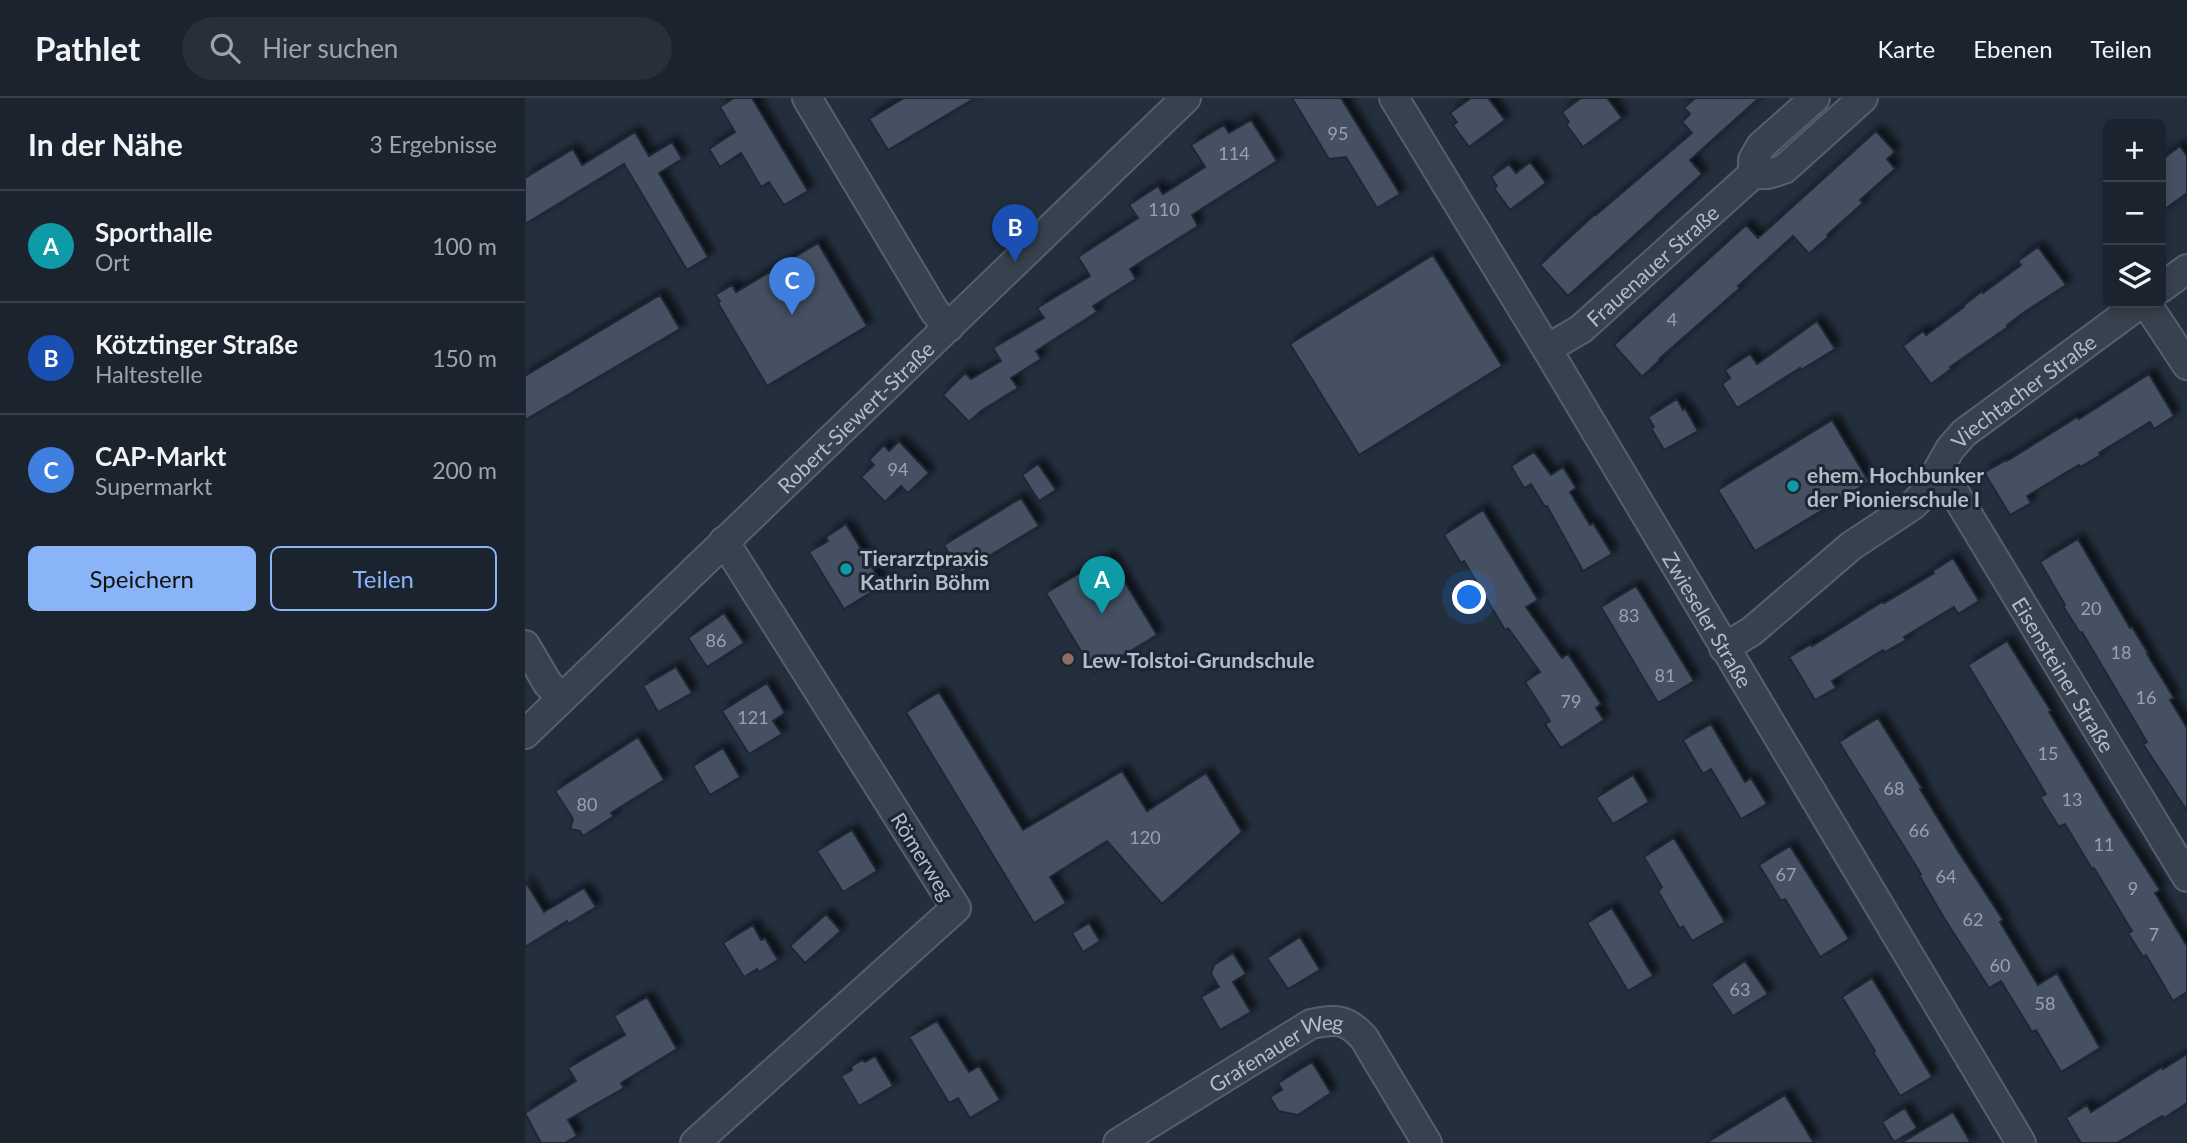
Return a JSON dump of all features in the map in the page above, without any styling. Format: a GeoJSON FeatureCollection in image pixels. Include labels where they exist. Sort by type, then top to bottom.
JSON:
{"type":"FeatureCollection","features":[{"type":"Feature","properties":{"kind":"street"},"geometry":{"type":"LineString","coordinates":[[807,98],[935,312],[949,327]]}},
{"type":"Feature","properties":{"kind":"street","name":"Robert-Siewert-Straße"},"geometry":{"type":"LineString","coordinates":[[525,734],[1186,98]]}},
{"type":"Feature","properties":{"kind":"street","name":"Zwieseler Straße"},"geometry":{"type":"LineString","coordinates":[[1394,98],[2021,1143]]}},
{"type":"Feature","properties":{"kind":"street","name":"Frauenauer Straße"},"geometry":{"type":"LineString","coordinates":[[1753,174],[1753,160],[1761,146],[1815,98]]}},
{"type":"Feature","properties":{"kind":"street","name":"Frauenauer Straße"},"geometry":{"type":"LineString","coordinates":[[1547,349],[1581,329],[1753,174],[1767,174],[1784,169],[1863,98]]}},
{"type":"Feature","properties":{"kind":"street"},"geometry":{"type":"LineString","coordinates":[[2166,284],[2187,269]]}},
{"type":"Feature","properties":{"kind":"street","name":"Viechtacher Straße"},"geometry":{"type":"LineString","coordinates":[[1724,648],[1752,631],[1851,546],[1913,505],[1926,492],[1950,449],[1964,433],[2136,308]]}},
{"type":"Feature","properties":{"kind":"street"},"geometry":{"type":"LineString","coordinates":[[2147,308],[2187,365]]}},
{"type":"Feature","properties":{"kind":"street","name":"Eisensteiner Straße"},"geometry":{"type":"LineString","coordinates":[[1935,479],[1954,492],[2187,877]]}},
{"type":"Feature","properties":{"kind":"street","name":"Römerweg"},"geometry":{"type":"LineString","coordinates":[[695,1143],[956,908],[724,541]]}},
{"type":"Feature","properties":{"kind":"street"},"geometry":{"type":"LineString","coordinates":[[525,645],[548,684],[562,698]]}},
{"type":"Feature","properties":{"kind":"street","name":"Grafenauer Weg"},"geometry":{"type":"LineString","coordinates":[[1118,1143],[1311,1024],[1340,1020],[1354,1027],[1364,1038],[1427,1143]]}},
{"type":"Feature","properties":{"kind":"building"},"geometry":{"type":"Polygon","coordinates":[[[734,98],[752,98],[808,191],[784,205],[769,182],[761,187],[741,153],[720,167],[709,149],[735,132],[720,107],[734,98]]]}},
{"type":"Feature","properties":{"kind":"building"},"geometry":{"type":"Polygon","coordinates":[[[904,98],[975,98],[888,150],[869,119],[904,98]]]}},
{"type":"Feature","properties":{"kind":"building"},"geometry":{"type":"Polygon","coordinates":[[[1292,98],[1341,98],[1400,194],[1377,208],[1346,157],[1329,159],[1292,98]]]}},
{"type":"Feature","properties":{"kind":"building"},"geometry":{"type":"Polygon","coordinates":[[[1471,98],[1488,98],[1505,120],[1469,147],[1453,125],[1457,122],[1450,113],[1471,98]]]}},
{"type":"Feature","properties":{"kind":"building"},"geometry":{"type":"Polygon","coordinates":[[[1581,98],[1607,98],[1622,118],[1583,147],[1566,124],[1569,122],[1562,112],[1581,98]]]}},
{"type":"Feature","properties":{"kind":"building"},"geometry":{"type":"Polygon","coordinates":[[[1695,98],[1759,98],[1690,160],[1702,174],[1568,296],[1540,265],[1595,214],[1692,133],[1682,122],[1690,114],[1684,108],[1695,98]]]}},
{"type":"Feature","properties":{"kind":"building"},"geometry":{"type":"Polygon","coordinates":[[[1251,120],[1277,161],[1192,215],[1198,226],[1130,269],[1136,279],[1093,306],[1097,312],[1036,351],[1041,359],[1011,378],[1018,388],[981,411],[969,422],[943,395],[965,373],[971,379],[1001,361],[993,348],[1044,318],[1037,308],[1090,276],[1078,257],[1138,218],[1129,205],[1158,186],[1163,194],[1205,167],[1191,145],[1224,125],[1229,133],[1251,120]]]}},
{"type":"Feature","properties":{"kind":"building"},"geometry":{"type":"Polygon","coordinates":[[[1876,131],[1895,152],[1887,159],[1895,169],[1860,200],[1863,203],[1809,254],[1793,236],[1642,377],[1614,345],[1746,225],[1758,238],[1876,131]]]}},
{"type":"Feature","properties":{"kind":"building"},"geometry":{"type":"Polygon","coordinates":[[[635,132],[649,156],[672,142],[682,159],[659,173],[708,257],[687,270],[624,164],[525,224],[525,178],[573,149],[582,165],[635,132]]]}},
{"type":"Feature","properties":{"kind":"building"},"geometry":{"type":"Polygon","coordinates":[[[2180,146],[2187,156],[2187,193],[2166,208],[2166,182],[2166,156],[2180,146]]]}},
{"type":"Feature","properties":{"kind":"building"},"geometry":{"type":"Polygon","coordinates":[[[1530,162],[1546,183],[1510,210],[1494,188],[1497,186],[1491,177],[1509,164],[1516,173],[1530,162]]]}},
{"type":"Feature","properties":{"kind":"building"},"geometry":{"type":"Polygon","coordinates":[[[818,243],[867,326],[767,386],[715,295],[732,285],[736,292],[818,243]]]}},
{"type":"Feature","properties":{"kind":"building"},"geometry":{"type":"Polygon","coordinates":[[[2038,247],[2066,285],[2026,311],[1931,384],[1903,346],[1923,331],[1926,335],[1982,291],[1983,293],[2021,265],[2018,261],[2038,247]]]}},
{"type":"Feature","properties":{"kind":"building"},"geometry":{"type":"Polygon","coordinates":[[[1433,255],[1502,366],[1359,455],[1290,344],[1433,255]]]}},
{"type":"Feature","properties":{"kind":"building"},"geometry":{"type":"Polygon","coordinates":[[[660,295],[680,329],[525,420],[525,376],[660,295]]]}},
{"type":"Feature","properties":{"kind":"building"},"geometry":{"type":"Polygon","coordinates":[[[1817,321],[1835,349],[1737,408],[1722,384],[1730,378],[1725,370],[1750,354],[1757,364],[1817,321]]]}},
{"type":"Feature","properties":{"kind":"building"},"geometry":{"type":"Polygon","coordinates":[[[2149,374],[2174,416],[2154,429],[2150,422],[2099,453],[2101,455],[2027,496],[2031,503],[2010,515],[1984,472],[2007,461],[2077,417],[2079,419],[2149,374]]]}},
{"type":"Feature","properties":{"kind":"building"},"geometry":{"type":"Polygon","coordinates":[[[1677,399],[1698,431],[1664,450],[1648,417],[1677,399]]]}},
{"type":"Feature","properties":{"kind":"building","name":"ehem. Hochbunker der Pionierschule I"},"geometry":{"type":"Polygon","coordinates":[[[1832,420],[1869,482],[1755,551],[1718,490],[1832,420]]]}},
{"type":"Feature","properties":{"kind":"building"},"geometry":{"type":"Polygon","coordinates":[[[899,441],[929,473],[908,493],[901,486],[885,502],[861,477],[874,465],[869,460],[884,445],[889,451],[899,441]]]}},
{"type":"Feature","properties":{"kind":"building"},"geometry":{"type":"Polygon","coordinates":[[[1534,452],[1551,475],[1563,467],[1576,488],[1570,492],[1612,554],[1583,571],[1547,506],[1545,507],[1531,484],[1524,488],[1511,466],[1534,452]]]}},
{"type":"Feature","properties":{"kind":"building"},"geometry":{"type":"Polygon","coordinates":[[[1038,464],[1056,490],[1039,501],[1022,475],[1038,464]]]}},
{"type":"Feature","properties":{"kind":"building"},"geometry":{"type":"Polygon","coordinates":[[[1021,498],[1039,526],[961,573],[944,545],[1021,498]]]}},
{"type":"Feature","properties":{"kind":"building"},"geometry":{"type":"Polygon","coordinates":[[[1483,510],[1538,600],[1526,607],[1562,658],[1568,654],[1601,704],[1596,708],[1604,720],[1561,748],[1545,724],[1550,721],[1525,682],[1540,672],[1508,628],[1505,630],[1464,561],[1461,563],[1444,535],[1483,510]]]}},
{"type":"Feature","properties":{"kind":"building","name":"Tierarztpraxis Kathrin Böhm"},"geometry":{"type":"Polygon","coordinates":[[[846,524],[883,585],[844,609],[809,552],[828,541],[826,537],[846,524]]]}},
{"type":"Feature","properties":{"kind":"building"},"geometry":{"type":"Polygon","coordinates":[[[2078,539],[2174,698],[2170,700],[2187,728],[2187,811],[2143,744],[2147,742],[2082,632],[2080,633],[2063,606],[2065,605],[2040,562],[2078,539]]]}},
{"type":"Feature","properties":{"kind":"building"},"geometry":{"type":"Polygon","coordinates":[[[1109,556],[1157,635],[1094,673],[1046,593],[1109,556]]]}},
{"type":"Feature","properties":{"kind":"building"},"geometry":{"type":"Polygon","coordinates":[[[1953,558],[1979,601],[1958,614],[1954,607],[1904,637],[1906,640],[1885,652],[1883,650],[1832,681],[1836,688],[1815,700],[1789,657],[1934,573],[1933,571],[1953,558]]]}},
{"type":"Feature","properties":{"kind":"building"},"geometry":{"type":"Polygon","coordinates":[[[1636,586],[1694,681],[1658,703],[1601,607],[1636,586]]]}},
{"type":"Feature","properties":{"kind":"building"},"geometry":{"type":"Polygon","coordinates":[[[724,613],[744,643],[707,667],[688,638],[724,613]]]}},
{"type":"Feature","properties":{"kind":"building"},"geometry":{"type":"Polygon","coordinates":[[[2007,641],[2160,890],[2155,893],[2187,946],[2187,992],[2173,1001],[2146,955],[2143,957],[2128,933],[2132,931],[2094,868],[2092,869],[2065,824],[2059,827],[2040,797],[2046,794],[1968,665],[2007,641]]]}},
{"type":"Feature","properties":{"kind":"building"},"geometry":{"type":"Polygon","coordinates":[[[676,667],[692,693],[658,712],[643,686],[676,667]]]}},
{"type":"Feature","properties":{"kind":"building"},"geometry":{"type":"Polygon","coordinates":[[[767,683],[785,713],[773,721],[782,734],[749,754],[722,711],[767,683]]]}},
{"type":"Feature","properties":{"kind":"building"},"geometry":{"type":"Polygon","coordinates":[[[939,692],[1023,830],[1122,771],[1147,811],[1206,773],[1242,832],[1162,904],[1107,841],[1050,877],[1066,903],[1034,923],[906,712],[939,692]]]}},
{"type":"Feature","properties":{"kind":"building"},"geometry":{"type":"Polygon","coordinates":[[[1878,718],[2003,920],[2000,922],[2038,985],[2057,973],[2100,1048],[2061,1072],[2036,1030],[2032,1032],[2001,981],[1989,988],[1839,742],[1878,718]]]}},
{"type":"Feature","properties":{"kind":"building"},"geometry":{"type":"Polygon","coordinates":[[[1711,724],[1745,782],[1751,778],[1767,804],[1741,819],[1711,769],[1703,774],[1683,740],[1711,724]]]}},
{"type":"Feature","properties":{"kind":"building"},"geometry":{"type":"Polygon","coordinates":[[[638,737],[664,780],[611,813],[614,816],[583,836],[580,831],[570,829],[573,819],[555,791],[638,737]]]}},
{"type":"Feature","properties":{"kind":"building"},"geometry":{"type":"Polygon","coordinates":[[[723,748],[740,777],[710,795],[693,766],[723,748]]]}},
{"type":"Feature","properties":{"kind":"building"},"geometry":{"type":"Polygon","coordinates":[[[1633,775],[1649,802],[1613,824],[1596,798],[1633,775]]]}},
{"type":"Feature","properties":{"kind":"building"},"geometry":{"type":"Polygon","coordinates":[[[852,830],[877,871],[843,892],[817,851],[852,830]]]}},
{"type":"Feature","properties":{"kind":"building"},"geometry":{"type":"Polygon","coordinates":[[[1674,838],[1725,922],[1692,941],[1683,926],[1680,929],[1658,891],[1662,887],[1644,857],[1674,838]]]}},
{"type":"Feature","properties":{"kind":"building"},"geometry":{"type":"Polygon","coordinates":[[[1790,846],[1849,939],[1820,957],[1785,899],[1781,901],[1759,865],[1790,846]]]}},
{"type":"Feature","properties":{"kind":"building"},"geometry":{"type":"Polygon","coordinates":[[[525,881],[544,912],[584,888],[596,907],[525,947],[525,881]]]}},
{"type":"Feature","properties":{"kind":"building"},"geometry":{"type":"Polygon","coordinates":[[[1612,908],[1653,976],[1628,991],[1587,923],[1612,908]]]}},
{"type":"Feature","properties":{"kind":"building"},"geometry":{"type":"Polygon","coordinates":[[[826,914],[841,931],[805,963],[790,946],[826,914]]]}},
{"type":"Feature","properties":{"kind":"building"},"geometry":{"type":"Polygon","coordinates":[[[1089,923],[1100,941],[1083,952],[1072,933],[1089,923]]]}},
{"type":"Feature","properties":{"kind":"building"},"geometry":{"type":"Polygon","coordinates":[[[753,925],[761,940],[765,938],[778,960],[759,972],[757,969],[744,977],[723,943],[753,925]]]}},
{"type":"Feature","properties":{"kind":"building"},"geometry":{"type":"Polygon","coordinates":[[[1300,937],[1320,970],[1288,989],[1267,958],[1300,937]]]}},
{"type":"Feature","properties":{"kind":"building"},"geometry":{"type":"Polygon","coordinates":[[[1233,953],[1246,974],[1233,982],[1251,1012],[1220,1030],[1201,997],[1219,987],[1211,974],[1214,965],[1233,953]]]}},
{"type":"Feature","properties":{"kind":"building"},"geometry":{"type":"Polygon","coordinates":[[[1745,961],[1768,994],[1733,1016],[1711,984],[1745,961]]]}},
{"type":"Feature","properties":{"kind":"building"},"geometry":{"type":"Polygon","coordinates":[[[1872,978],[1932,1077],[1900,1096],[1842,997],[1872,978]]]}},
{"type":"Feature","properties":{"kind":"building"},"geometry":{"type":"Polygon","coordinates":[[[647,997],[677,1049],[621,1083],[624,1088],[568,1120],[577,1136],[565,1143],[541,1143],[525,1113],[576,1081],[568,1068],[625,1035],[614,1016],[647,997]]]}},
{"type":"Feature","properties":{"kind":"building"},"geometry":{"type":"Polygon","coordinates":[[[937,1021],[969,1072],[979,1066],[1000,1100],[970,1118],[958,1098],[949,1103],[909,1037],[937,1021]]]}},
{"type":"Feature","properties":{"kind":"building"},"geometry":{"type":"Polygon","coordinates":[[[2187,1054],[2187,1103],[2117,1143],[2081,1143],[2066,1118],[2087,1105],[2091,1112],[2187,1054]]]}},
{"type":"Feature","properties":{"kind":"building"},"geometry":{"type":"Polygon","coordinates":[[[875,1056],[893,1086],[859,1106],[841,1076],[852,1070],[851,1066],[875,1056]]]}},
{"type":"Feature","properties":{"kind":"building"},"geometry":{"type":"Polygon","coordinates":[[[1312,1062],[1331,1093],[1298,1115],[1278,1111],[1270,1097],[1282,1090],[1278,1083],[1312,1062]]]}},
{"type":"Feature","properties":{"kind":"building"},"geometry":{"type":"Polygon","coordinates":[[[1785,1095],[1814,1143],[1706,1143],[1785,1095]]]}},
{"type":"Feature","properties":{"kind":"building"},"geometry":{"type":"Polygon","coordinates":[[[1905,1108],[1917,1128],[1894,1142],[1882,1122],[1905,1108]]]}},
{"type":"Feature","properties":{"kind":"building"},"geometry":{"type":"Polygon","coordinates":[[[1953,1112],[1971,1143],[1901,1143],[1953,1112]]]}},
{"type":"Feature","properties":{"kind":"place","name":"Kötztinger Straße"},"geometry":{"type":"Point","coordinates":[1015,262]}},
{"type":"Feature","properties":{"kind":"place","name":"CAP-Markt"},"geometry":{"type":"Point","coordinates":[792,315]}},
{"type":"Feature","properties":{"kind":"place","name":"ehem. Hochbunker der Pionierschule I"},"geometry":{"type":"Point","coordinates":[1793,486]}},
{"type":"Feature","properties":{"kind":"place","name":"Tierarztpraxis Kathrin Böhm"},"geometry":{"type":"Point","coordinates":[846,569]}},
{"type":"Feature","properties":{"kind":"place","name":"Sporthalle"},"geometry":{"type":"Point","coordinates":[1102,614]}},
{"type":"Feature","properties":{"kind":"place","name":"Lew-Tolstoi-Grundschule"},"geometry":{"type":"Point","coordinates":[1068,659]}}]}
